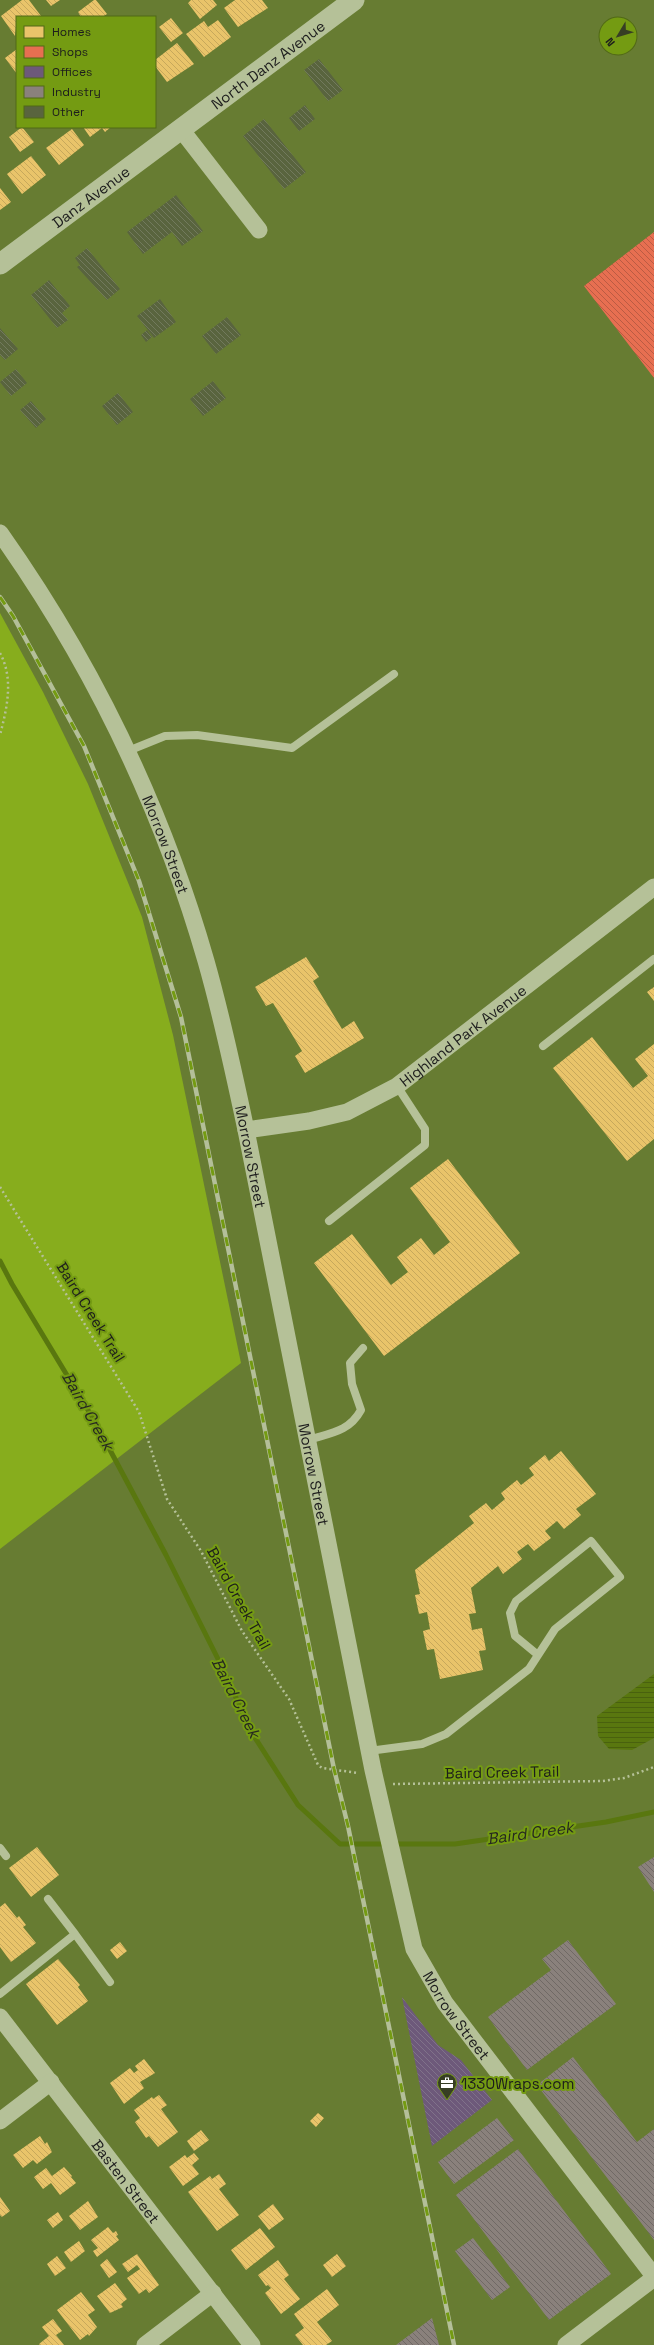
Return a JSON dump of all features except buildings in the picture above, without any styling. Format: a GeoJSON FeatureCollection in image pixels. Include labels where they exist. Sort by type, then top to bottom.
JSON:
{"type":"FeatureCollection","features":[{"type":"Feature","properties":{"kind":"street","name":"North Danz Avenue"},"geometry":{"type":"LineString","coordinates":[[180,128],[354,0]]}},
{"type":"Feature","properties":{"kind":"street"},"geometry":{"type":"LineString","coordinates":[[180,128],[259,230]]}},
{"type":"Feature","properties":{"kind":"street","name":"Danz Avenue"},"geometry":{"type":"LineString","coordinates":[[0,264],[180,128]]}},
{"type":"Feature","properties":{"kind":"street","name":"Morrow Street"},"geometry":{"type":"LineString","coordinates":[[0,533],[48,607],[128,751],[182,887],[206,961],[226,1036],[246,1130],[376,1781],[414,1949],[445,2003],[654,2277]]}},
{"type":"Feature","properties":{"kind":"street","name":"Highland Park Avenue"},"geometry":{"type":"LineString","coordinates":[[246,1130],[309,1121],[347,1112],[397,1086],[654,887]]}},
{"type":"Feature","properties":{"kind":"street","name":"Basten Street"},"geometry":{"type":"LineString","coordinates":[[0,2017],[252,2345]]}},
{"type":"Feature","properties":{"kind":"street"},"geometry":{"type":"LineString","coordinates":[[0,2121],[51,2082]]}},
{"type":"Feature","properties":{"kind":"street"},"geometry":{"type":"LineString","coordinates":[[566,2345],[654,2277]]}},
{"type":"Feature","properties":{"kind":"street"},"geometry":{"type":"LineString","coordinates":[[145,2345],[213,2294]]}},
{"type":"Feature","properties":{"kind":"lane"},"geometry":{"type":"LineString","coordinates":[[128,751],[165,736],[197,735],[292,748],[394,674]]}},
{"type":"Feature","properties":{"kind":"lane"},"geometry":{"type":"LineString","coordinates":[[543,1046],[654,959]]}},
{"type":"Feature","properties":{"kind":"lane"},"geometry":{"type":"LineString","coordinates":[[329,1221],[425,1145],[425,1129],[397,1086]]}},
{"type":"Feature","properties":{"kind":"lane"},"geometry":{"type":"LineString","coordinates":[[308,1440],[340,1430],[354,1423],[361,1410],[352,1384],[350,1363],[363,1348]]}},
{"type":"Feature","properties":{"kind":"lane"},"geometry":{"type":"LineString","coordinates":[[370,1751],[422,1744],[446,1734],[529,1669],[555,1629],[620,1577],[591,1541],[516,1601],[510,1613],[515,1636],[538,1655]]}},
{"type":"Feature","properties":{"kind":"lane"},"geometry":{"type":"LineString","coordinates":[[0,1848],[6,1856]]}},
{"type":"Feature","properties":{"kind":"lane"},"geometry":{"type":"LineString","coordinates":[[48,1899],[110,1982]]}},
{"type":"Feature","properties":{"kind":"lane"},"geometry":{"type":"LineString","coordinates":[[0,1994],[75,1934]]}},
{"type":"Feature","properties":{"kind":"path"},"geometry":{"type":"LineString","coordinates":[[0,653],[8,678],[7,701],[0,735]]}},
{"type":"Feature","properties":{"kind":"path","name":"Baird Creek Trail"},"geometry":{"type":"LineString","coordinates":[[0,1187],[131,1398],[144,1423],[152,1457],[167,1499],[201,1551],[242,1631],[289,1699],[318,1764],[322,1768],[360,1774],[376,1781],[399,1785],[603,1781],[624,1778],[654,1767]]}},
{"type":"Feature","properties":{"kind":"shaded area"},"geometry":{"type":"Polygon","coordinates":[[[0,613],[43,692],[88,784],[142,917],[173,1035],[241,1363],[0,1549],[0,613]]]}},
{"type":"Feature","properties":{"kind":"shaded area"},"geometry":{"type":"Polygon","coordinates":[[[654,1674],[654,1738],[632,1750],[609,1749],[598,1736],[597,1716],[654,1674]]]}},
{"type":"Feature","properties":{"kind":"waterway","name":"Baird Creek"},"geometry":{"type":"LineString","coordinates":[[0,1261],[12,1284],[94,1420],[166,1555],[223,1669],[252,1733],[298,1805],[340,1844],[455,1844],[606,1822],[654,1812]]}},
{"type":"Feature","properties":{"kind":"railway"},"geometry":{"type":"LineString","coordinates":[[0,597],[13,616],[84,746],[139,881],[181,1017],[334,1769],[348,1826],[454,2345]]}},
{"type":"Feature","properties":{"kind":"place","name":"1330Wraps.com"},"geometry":{"type":"Point","coordinates":[447,2100]}}]}
